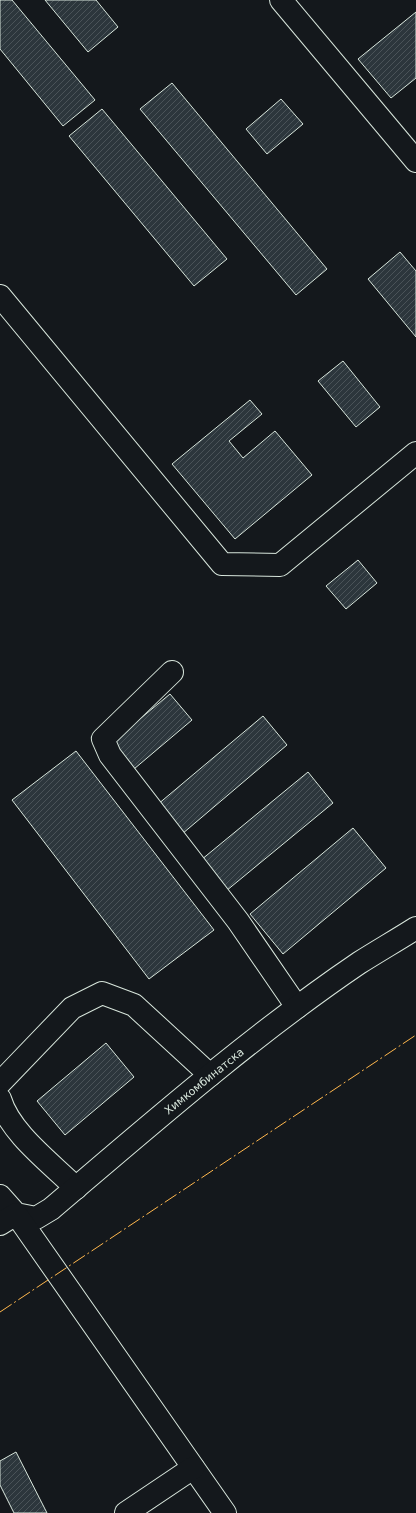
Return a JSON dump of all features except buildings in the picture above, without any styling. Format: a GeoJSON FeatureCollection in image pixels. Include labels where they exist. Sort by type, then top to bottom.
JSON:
{"type":"FeatureCollection","features":[{"type":"Feature","properties":{"kind":"street"},"geometry":{"type":"LineString","coordinates":[[281,0],[416,160]]}},
{"type":"Feature","properties":{"kind":"street"},"geometry":{"type":"LineString","coordinates":[[0,296],[222,564],[280,565],[416,453]]}},
{"type":"Feature","properties":{"kind":"street"},"geometry":{"type":"LineString","coordinates":[[172,672],[103,739],[110,755],[238,921],[297,1007]]}},
{"type":"Feature","properties":{"kind":"street","name":"Химкомбинатска"},"geometry":{"type":"LineString","coordinates":[[8,1219],[36,1218],[51,1209],[210,1075],[297,1007],[360,963],[416,928]]}},
{"type":"Feature","properties":{"kind":"street"},"geometry":{"type":"LineString","coordinates":[[0,1083],[72,1008],[102,993],[134,1005],[210,1075]]}},
{"type":"Feature","properties":{"kind":"street"},"geometry":{"type":"LineString","coordinates":[[0,1099],[3,1110],[19,1133],[76,1188]]}},
{"type":"Feature","properties":{"kind":"street"},"geometry":{"type":"LineString","coordinates":[[0,1196],[8,1219],[225,1513]]}},
{"type":"Feature","properties":{"kind":"street"},"geometry":{"type":"LineString","coordinates":[[126,1513],[193,1468]]}},
{"type":"Feature","properties":{"kind":"power"},"geometry":{"type":"LineString","coordinates":[[0,1312],[416,1035]]}}]}
